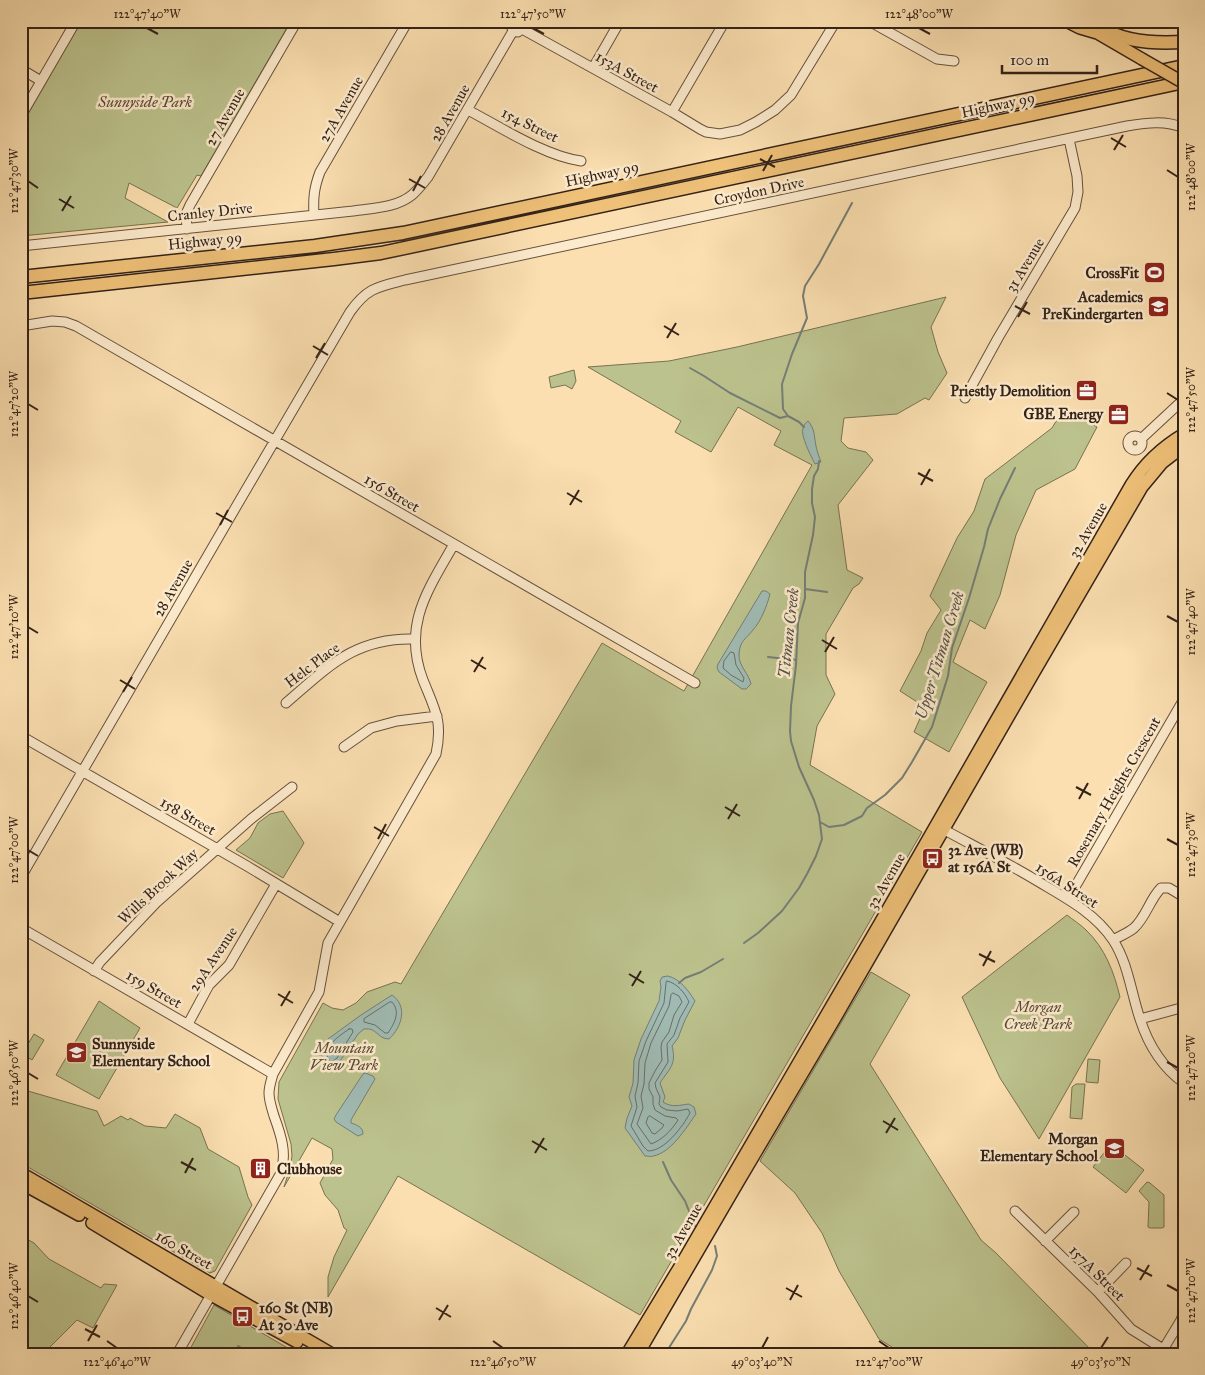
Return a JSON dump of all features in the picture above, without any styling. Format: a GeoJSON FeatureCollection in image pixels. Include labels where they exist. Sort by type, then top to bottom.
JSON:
{"type":"FeatureCollection","features":[{"type":"Feature","properties":{"kind":"highway"},"geometry":{"type":"LineString","coordinates":[[1084,21],[1114,34],[1138,40],[1184,42]]}},
{"type":"Feature","properties":{"kind":"highway","name":"Highway 99"},"geometry":{"type":"LineString","coordinates":[[21,277],[314,246],[403,233],[1184,66]]}},
{"type":"Feature","properties":{"kind":"highway","name":"Highway 99"},"geometry":{"type":"LineString","coordinates":[[21,293],[381,253],[1184,83]]}},
{"type":"Feature","properties":{"kind":"main road"},"geometry":{"type":"LineString","coordinates":[[1066,21],[1099,34],[1184,83]]}},
{"type":"Feature","properties":{"kind":"main road"},"geometry":{"type":"LineString","coordinates":[[1084,21],[1099,34]]}},
{"type":"Feature","properties":{"kind":"main road","name":"32 Avenue"},"geometry":{"type":"LineString","coordinates":[[638,1354],[830,1028],[940,828],[993,724],[1138,475],[1166,446],[1184,434]]}},
{"type":"Feature","properties":{"kind":"main road","name":"32 Avenue"},"geometry":{"type":"LineString","coordinates":[[627,1354],[1039,664],[1142,486],[1162,463],[1184,446]]}},
{"type":"Feature","properties":{"kind":"main road"},"geometry":{"type":"LineString","coordinates":[[1039,664],[1040,654],[1056,626],[1056,621],[1054,620]]}},
{"type":"Feature","properties":{"kind":"main road","name":"160 Street"},"geometry":{"type":"LineString","coordinates":[[21,1173],[318,1354]]}},
{"type":"Feature","properties":{"kind":"main road","name":"160 Street"},"geometry":{"type":"LineString","coordinates":[[21,1182],[96,1226],[332,1354]]}},
{"type":"Feature","properties":{"kind":"street"},"geometry":{"type":"LineString","coordinates":[[21,116],[76,21]]}},
{"type":"Feature","properties":{"kind":"street","name":"27 Avenue"},"geometry":{"type":"LineString","coordinates":[[187,229],[186,214],[190,205],[297,21]]}},
{"type":"Feature","properties":{"kind":"street","name":"27A Avenue"},"geometry":{"type":"LineString","coordinates":[[314,215],[313,198],[320,172],[408,21]]}},
{"type":"Feature","properties":{"kind":"street"},"geometry":{"type":"LineString","coordinates":[[593,68],[620,21]]}},
{"type":"Feature","properties":{"kind":"street"},"geometry":{"type":"LineString","coordinates":[[672,112],[725,21]]}},
{"type":"Feature","properties":{"kind":"street","name":"153A Street"},"geometry":{"type":"LineString","coordinates":[[515,24],[700,129],[720,134],[740,130],[775,110],[795,89],[836,21]]}},
{"type":"Feature","properties":{"kind":"street"},"geometry":{"type":"LineString","coordinates":[[870,21],[938,59],[954,61]]}},
{"type":"Feature","properties":{"kind":"street","name":"28 Avenue"},"geometry":{"type":"LineString","coordinates":[[402,202],[412,195],[428,177],[468,110],[515,24]]}},
{"type":"Feature","properties":{"kind":"street"},"geometry":{"type":"LineString","coordinates":[[21,69],[41,81]]}},
{"type":"Feature","properties":{"kind":"street","name":"154 Street"},"geometry":{"type":"LineString","coordinates":[[468,110],[535,145],[569,159],[581,161]]}},
{"type":"Feature","properties":{"kind":"street","name":"Croydon Drive"},"geometry":{"type":"LineString","coordinates":[[350,312],[368,292],[390,284],[1149,123],[1169,123],[1184,128]]}},
{"type":"Feature","properties":{"kind":"street","name":"31 Avenue"},"geometry":{"type":"LineString","coordinates":[[965,398],[998,338],[1075,208],[1078,192],[1077,176],[1069,139]]}},
{"type":"Feature","properties":{"kind":"street","name":"Cranley Drive"},"geometry":{"type":"LineString","coordinates":[[21,246],[314,215],[390,206],[402,202]]}},
{"type":"Feature","properties":{"kind":"street","name":"28 Avenue"},"geometry":{"type":"LineString","coordinates":[[21,878],[350,312]]}},
{"type":"Feature","properties":{"kind":"street","name":"156 Street"},"geometry":{"type":"LineString","coordinates":[[21,326],[52,321],[65,322],[76,326],[695,683]]}},
{"type":"Feature","properties":{"kind":"street"},"geometry":{"type":"LineString","coordinates":[[1141,439],[1184,399]]}},
{"type":"Feature","properties":{"kind":"street"},"geometry":{"type":"LineString","coordinates":[[177,1354],[281,1173],[283,1166],[283,1144],[269,1095],[273,1074],[319,992],[328,943],[436,754],[439,723],[432,700],[422,679],[415,639],[419,610],[454,544]]}},
{"type":"Feature","properties":{"kind":"street","name":"Helc Place"},"geometry":{"type":"LineString","coordinates":[[286,703],[326,668],[366,645],[398,638],[415,639]]}},
{"type":"Feature","properties":{"kind":"street","name":"Rosemary Heights Crescent"},"geometry":{"type":"LineString","coordinates":[[1068,899],[1184,699]]}},
{"type":"Feature","properties":{"kind":"street"},"geometry":{"type":"LineString","coordinates":[[344,747],[371,728],[397,721],[437,716]]}},
{"type":"Feature","properties":{"kind":"street","name":"158 Street"},"geometry":{"type":"LineString","coordinates":[[21,736],[218,849],[340,922]]}},
{"type":"Feature","properties":{"kind":"street","name":"Wills Brook Way"},"geometry":{"type":"LineString","coordinates":[[94,971],[100,962],[156,903],[251,819],[292,787]]}},
{"type":"Feature","properties":{"kind":"street","name":"156A Street"},"geometry":{"type":"LineString","coordinates":[[940,828],[1068,899],[1094,918],[1113,940],[1124,962],[1148,1040],[1160,1060],[1184,1084]]}},
{"type":"Feature","properties":{"kind":"street","name":"29A Avenue"},"geometry":{"type":"LineString","coordinates":[[188,1024],[210,985],[229,965],[276,884]]}},
{"type":"Feature","properties":{"kind":"street"},"geometry":{"type":"LineString","coordinates":[[1113,940],[1134,928],[1161,888],[1168,888],[1184,897]]}},
{"type":"Feature","properties":{"kind":"street","name":"159 Street"},"geometry":{"type":"LineString","coordinates":[[21,928],[273,1074]]}},
{"type":"Feature","properties":{"kind":"street"},"geometry":{"type":"LineString","coordinates":[[1140,1019],[1177,1009]]}},
{"type":"Feature","properties":{"kind":"street","name":"157A Street"},"geometry":{"type":"LineString","coordinates":[[1015,1211],[1098,1292],[1131,1329],[1162,1351]]}},
{"type":"Feature","properties":{"kind":"street"},"geometry":{"type":"LineString","coordinates":[[1045,1241],[1074,1212]]}},
{"type":"Feature","properties":{"kind":"street"},"geometry":{"type":"LineString","coordinates":[[1098,1292],[1126,1264]]}},
{"type":"Feature","properties":{"kind":"street"},"geometry":{"type":"LineString","coordinates":[[1162,1351],[1184,1312]]}},
{"type":"Feature","properties":{"kind":"green space","name":"Sunnyside Park"},"geometry":{"type":"Polygon","coordinates":[[[81,21],[291,21],[201,176],[197,175],[177,208],[129,183],[125,198],[168,222],[21,236],[21,126],[81,21]]]}},
{"type":"Feature","properties":{"kind":"green space","name":"Mountain View Park"},"geometry":{"type":"Polygon","coordinates":[[[946,297],[931,327],[938,352],[947,373],[929,400],[925,398],[897,414],[844,418],[841,441],[848,448],[866,452],[873,460],[838,505],[847,570],[863,578],[853,588],[826,634],[826,675],[835,694],[817,726],[810,765],[922,832],[640,1315],[398,1176],[328,1297],[328,1277],[334,1257],[347,1230],[344,1228],[338,1210],[325,1195],[320,1183],[333,1159],[332,1149],[312,1138],[284,1187],[292,1156],[291,1144],[278,1099],[279,1082],[323,1003],[332,1008],[343,1010],[356,1003],[367,992],[395,982],[401,984],[602,643],[684,691],[812,465],[774,445],[781,431],[738,407],[711,452],[675,432],[681,421],[588,367],[669,361],[737,347],[946,297]]]}},
{"type":"Feature","properties":{"kind":"green space"},"geometry":{"type":"Polygon","coordinates":[[[574,370],[576,381],[572,389],[565,385],[551,388],[549,377],[574,370]]]}},
{"type":"Feature","properties":{"kind":"green space"},"geometry":{"type":"Polygon","coordinates":[[[1064,408],[1097,427],[1075,469],[1036,490],[1016,535],[1000,595],[985,629],[970,620],[953,662],[987,682],[949,752],[914,732],[925,707],[900,691],[921,651],[927,633],[941,610],[930,596],[957,538],[974,511],[985,479],[1052,428],[1064,408]]]}},
{"type":"Feature","properties":{"kind":"green space"},"geometry":{"type":"Polygon","coordinates":[[[283,811],[304,843],[283,878],[236,850],[250,838],[258,823],[270,814],[283,811]]]}},
{"type":"Feature","properties":{"kind":"green space","name":"Morgan Creek Park"},"geometry":{"type":"Polygon","coordinates":[[[1067,915],[1093,937],[1104,953],[1112,970],[1120,997],[1039,1139],[1000,1078],[962,997],[1067,915]]]}},
{"type":"Feature","properties":{"kind":"green space"},"geometry":{"type":"Polygon","coordinates":[[[871,972],[910,995],[870,1064],[981,1240],[1095,1354],[903,1354],[879,1339],[839,1271],[822,1233],[795,1193],[760,1161],[871,972]]]}},
{"type":"Feature","properties":{"kind":"green space"},"geometry":{"type":"Polygon","coordinates":[[[99,1001],[140,1028],[99,1099],[56,1075],[99,1001]]]}},
{"type":"Feature","properties":{"kind":"green space"},"geometry":{"type":"Polygon","coordinates":[[[34,1034],[44,1040],[32,1060],[22,1054],[34,1034]]]}},
{"type":"Feature","properties":{"kind":"green space"},"geometry":{"type":"Polygon","coordinates":[[[1088,1059],[1100,1060],[1098,1083],[1086,1082],[1088,1059]]]}},
{"type":"Feature","properties":{"kind":"green space"},"geometry":{"type":"Polygon","coordinates":[[[1076,1084],[1085,1084],[1082,1119],[1070,1118],[1072,1087],[1076,1084]]]}},
{"type":"Feature","properties":{"kind":"green space"},"geometry":{"type":"Polygon","coordinates":[[[21,1089],[97,1111],[104,1126],[121,1116],[128,1120],[130,1118],[145,1126],[166,1128],[175,1114],[200,1128],[208,1149],[239,1167],[252,1205],[215,1271],[210,1273],[21,1163],[21,1089]]]}},
{"type":"Feature","properties":{"kind":"green space"},"geometry":{"type":"Polygon","coordinates":[[[1111,1144],[1144,1170],[1126,1193],[1093,1167],[1111,1144]]]}},
{"type":"Feature","properties":{"kind":"green space"},"geometry":{"type":"Polygon","coordinates":[[[1147,1182],[1164,1195],[1164,1227],[1162,1228],[1148,1227],[1149,1202],[1139,1191],[1147,1182]]]}},
{"type":"Feature","properties":{"kind":"green space"},"geometry":{"type":"Polygon","coordinates":[[[21,1236],[34,1243],[49,1259],[101,1288],[104,1284],[117,1285],[93,1328],[77,1320],[46,1351],[47,1354],[21,1354],[21,1236]]]}},
{"type":"Feature","properties":{"kind":"green space"},"geometry":{"type":"Polygon","coordinates":[[[214,1305],[298,1354],[194,1354],[190,1349],[214,1305]]]}},
{"type":"Feature","properties":{"kind":"water"},"geometry":{"type":"Polygon","coordinates":[[[808,421],[813,430],[821,462],[815,464],[806,446],[802,431],[808,421]]]}},
{"type":"Feature","properties":{"kind":"water"},"geometry":{"type":"Polygon","coordinates":[[[762,591],[770,594],[765,608],[756,626],[743,641],[739,651],[741,663],[751,684],[746,689],[742,689],[719,672],[717,668],[762,591]]]}},
{"type":"Feature","properties":{"kind":"water"},"geometry":{"type":"Polygon","coordinates":[[[668,976],[680,982],[695,1001],[678,1038],[672,1046],[673,1062],[660,1083],[665,1097],[663,1102],[673,1106],[689,1104],[694,1107],[696,1114],[683,1133],[666,1150],[660,1154],[645,1156],[625,1128],[632,1106],[629,1097],[633,1083],[634,1060],[641,1039],[659,1001],[660,981],[662,977],[668,976]]]}},
{"type":"Feature","properties":{"kind":"water"},"geometry":{"type":"Polygon","coordinates":[[[392,995],[397,1000],[402,1011],[400,1023],[389,1039],[382,1037],[372,1030],[364,1029],[358,1034],[338,1064],[331,1067],[323,1063],[322,1056],[328,1039],[392,995]]]}},
{"type":"Feature","properties":{"kind":"water"},"geometry":{"type":"Polygon","coordinates":[[[365,1073],[373,1076],[375,1079],[351,1120],[351,1123],[362,1130],[363,1134],[358,1136],[334,1119],[365,1073]]]}},
{"type":"Feature","properties":{"kind":"waterway"},"geometry":{"type":"LineString","coordinates":[[788,416],[783,409],[782,384],[807,318],[803,296],[805,286],[852,203]]}},
{"type":"Feature","properties":{"kind":"waterway","name":"Titman Creek"},"geometry":{"type":"LineString","coordinates":[[690,368],[730,393],[780,418],[788,416],[804,427]]}},
{"type":"Feature","properties":{"kind":"waterway","name":"Titman Creek"},"geometry":{"type":"LineString","coordinates":[[744,943],[782,911],[807,874],[822,839],[819,815],[799,767],[790,731],[798,623],[805,598],[805,572],[815,517],[812,489],[819,461]]}},
{"type":"Feature","properties":{"kind":"waterway","name":"Upper Titman Creek"},"geometry":{"type":"LineString","coordinates":[[820,822],[829,827],[844,825],[862,816],[867,808],[885,795],[902,778],[932,727],[948,676],[952,648],[969,598],[988,529],[1015,468]]}},
{"type":"Feature","properties":{"kind":"waterway"},"geometry":{"type":"LineString","coordinates":[[805,589],[827,592]]}},
{"type":"Feature","properties":{"kind":"waterway"},"geometry":{"type":"LineString","coordinates":[[768,657],[796,660]]}},
{"type":"Feature","properties":{"kind":"waterway"},"geometry":{"type":"LineString","coordinates":[[679,983],[685,978],[701,972],[723,959]]}},
{"type":"Feature","properties":{"kind":"waterway","name":"Titman Creek"},"geometry":{"type":"LineString","coordinates":[[663,1162],[671,1180],[685,1201],[695,1226]]}},
{"type":"Feature","properties":{"kind":"waterway","name":"Titman Creek"},"geometry":{"type":"LineString","coordinates":[[665,1354],[686,1321],[712,1270],[717,1256],[715,1246]]}},
{"type":"Feature","properties":{"kind":"waterway"},"geometry":{"type":"LineString","coordinates":[[238,1346],[251,1354]]}},
{"type":"Feature","properties":{"kind":"place","name":"CrossFit"},"geometry":{"type":"Point","coordinates":[1155,273]}},
{"type":"Feature","properties":{"kind":"place","name":"Academics PreKindergarten"},"geometry":{"type":"Point","coordinates":[1159,306]}},
{"type":"Feature","properties":{"kind":"place","name":"Priestly Demolition"},"geometry":{"type":"Point","coordinates":[1087,391]}},
{"type":"Feature","properties":{"kind":"place","name":"GBE Energy"},"geometry":{"type":"Point","coordinates":[1119,414]}},
{"type":"Feature","properties":{"kind":"place","name":"32 Ave (WB) at 156A St"},"geometry":{"type":"Point","coordinates":[932,859]}},
{"type":"Feature","properties":{"kind":"place","name":"Sunnyside Elementary School"},"geometry":{"type":"Point","coordinates":[76,1053]}},
{"type":"Feature","properties":{"kind":"place","name":"Morgan Elementary School"},"geometry":{"type":"Point","coordinates":[1114,1148]}},
{"type":"Feature","properties":{"kind":"place","name":"Clubhouse"},"geometry":{"type":"Point","coordinates":[261,1169]}},
{"type":"Feature","properties":{"kind":"place","name":"160 St (NB) At 30 Ave"},"geometry":{"type":"Point","coordinates":[243,1317]}}]}
